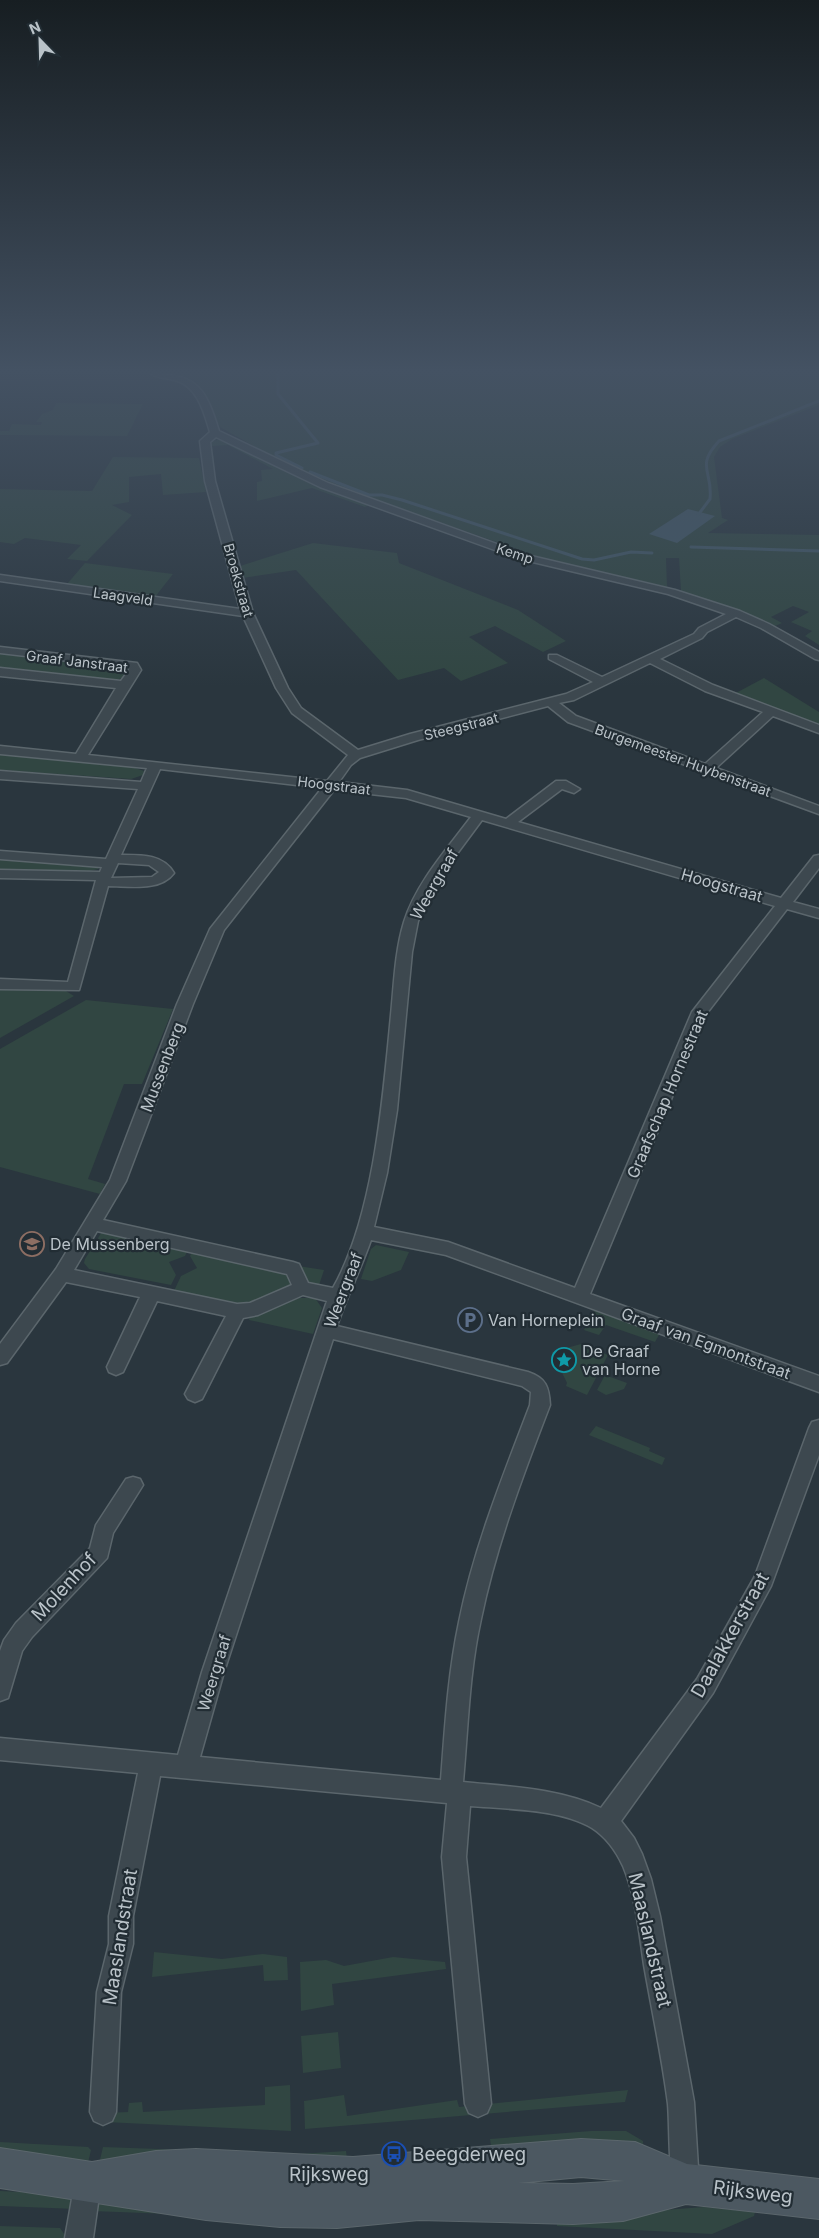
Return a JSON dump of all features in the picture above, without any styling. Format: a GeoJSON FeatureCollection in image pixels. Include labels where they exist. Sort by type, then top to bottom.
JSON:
{"type":"FeatureCollection","features":[{"type":"Feature","properties":{"kind":"main road","name":"Rijksweg"},"geometry":{"type":"LineString","coordinates":[[0,2168],[88,2182],[131,2186],[206,2200],[280,2207],[337,2208],[419,2200],[573,2204],[623,2201],[686,2184],[819,2199]]}},
{"type":"Feature","properties":{"kind":"street","name":"Broekstraat"},"geometry":{"type":"LineString","coordinates":[[210,478],[247,613],[282,688],[296,710],[356,755]]}},
{"type":"Feature","properties":{"kind":"street","name":"Kemp"},"geometry":{"type":"LineString","coordinates":[[310,478],[524,558],[672,592],[736,613],[765,626],[819,657]]}},
{"type":"Feature","properties":{"kind":"street","name":"Laagveld"},"geometry":{"type":"LineString","coordinates":[[0,578],[247,613]]}},
{"type":"Feature","properties":{"kind":"street","name":"Steegstraat"},"geometry":{"type":"LineString","coordinates":[[356,755],[414,737],[551,704],[570,697],[698,636],[703,630],[736,613]]}},
{"type":"Feature","properties":{"kind":"street","name":"Graaf Janstraat"},"geometry":{"type":"LineString","coordinates":[[0,650],[134,665],[135,670],[124,684],[80,758]]}},
{"type":"Feature","properties":{"kind":"street"},"geometry":{"type":"LineString","coordinates":[[553,657],[601,681]]}},
{"type":"Feature","properties":{"kind":"street"},"geometry":{"type":"LineString","coordinates":[[650,658],[709,688],[819,729]]}},
{"type":"Feature","properties":{"kind":"street","name":"Graaf Janstraat"},"geometry":{"type":"LineString","coordinates":[[0,672],[124,684]]}},
{"type":"Feature","properties":{"kind":"street","name":"Burgemeester Huybenstraat"},"geometry":{"type":"LineString","coordinates":[[551,704],[572,719],[819,810]]}},
{"type":"Feature","properties":{"kind":"street"},"geometry":{"type":"LineString","coordinates":[[707,769],[771,712]]}},
{"type":"Feature","properties":{"kind":"street","name":"Hoogstraat"},"geometry":{"type":"LineString","coordinates":[[0,750],[332,784],[407,794],[819,914]]}},
{"type":"Feature","properties":{"kind":"street"},"geometry":{"type":"LineString","coordinates":[[332,784],[347,762],[356,755]]}},
{"type":"Feature","properties":{"kind":"street"},"geometry":{"type":"LineString","coordinates":[[0,984],[74,987],[107,870],[155,765]]}},
{"type":"Feature","properties":{"kind":"street"},"geometry":{"type":"LineString","coordinates":[[0,775],[146,786]]}},
{"type":"Feature","properties":{"kind":"street","name":"Mussenberg"},"geometry":{"type":"LineString","coordinates":[[0,1358],[62,1274],[118,1180],[217,929],[332,784]]}},
{"type":"Feature","properties":{"kind":"street"},"geometry":{"type":"LineString","coordinates":[[509,823],[561,784],[574,789]]}},
{"type":"Feature","properties":{"kind":"street","name":"Weergraaf"},"geometry":{"type":"LineString","coordinates":[[186,1767],[213,1672],[328,1331],[338,1296],[348,1280],[365,1232],[384,1155],[405,952],[411,922],[439,869],[479,815]]}},
{"type":"Feature","properties":{"kind":"street"},"geometry":{"type":"LineString","coordinates":[[0,855],[107,870]]}},
{"type":"Feature","properties":{"kind":"street","name":"Graafschap Hornestraat"},"geometry":{"type":"LineString","coordinates":[[580,1297],[700,1012],[786,904],[819,859]]}},
{"type":"Feature","properties":{"kind":"street"},"geometry":{"type":"LineString","coordinates":[[0,874],[107,870]]}},
{"type":"Feature","properties":{"kind":"street"},"geometry":{"type":"LineString","coordinates":[[92,1224],[293,1269],[302,1288]]}},
{"type":"Feature","properties":{"kind":"street","name":"Graaf van Egmontstraat"},"geometry":{"type":"LineString","coordinates":[[365,1232],[448,1249],[819,1384]]}},
{"type":"Feature","properties":{"kind":"street"},"geometry":{"type":"LineString","coordinates":[[62,1274],[237,1311],[252,1310],[302,1288],[338,1296]]}},
{"type":"Feature","properties":{"kind":"street"},"geometry":{"type":"LineString","coordinates":[[116,1367],[151,1294]]}},
{"type":"Feature","properties":{"kind":"street"},"geometry":{"type":"LineString","coordinates":[[195,1394],[237,1311]]}},
{"type":"Feature","properties":{"kind":"street"},"geometry":{"type":"LineString","coordinates":[[328,1331],[528,1380],[540,1389],[540,1405],[505,1496],[480,1578],[464,1652],[455,1794],[454,1857],[478,2104]]}},
{"type":"Feature","properties":{"kind":"street","name":"Daalakkerstraat"},"geometry":{"type":"LineString","coordinates":[[605,1823],[705,1686],[755,1596],[764,1579],[819,1428]]}},
{"type":"Feature","properties":{"kind":"street","name":"Molenhof"},"geometry":{"type":"LineString","coordinates":[[0,1691],[12,1647],[29,1624],[100,1552],[103,1531],[133,1485]]}},
{"type":"Feature","properties":{"kind":"street","name":"Maaslandstraat"},"geometry":{"type":"LineString","coordinates":[[0,1749],[538,1802],[584,1812],[605,1823],[617,1834],[627,1850],[648,1913],[668,2018],[686,2140],[686,2184]]}},
{"type":"Feature","properties":{"kind":"street","name":"Maaslandstraat"},"geometry":{"type":"LineString","coordinates":[[102,2112],[109,1992],[121,1944],[121,1916],[152,1764]]}},
{"type":"Feature","properties":{"kind":"street"},"geometry":{"type":"LineString","coordinates":[[78,2238],[88,2182]]}},
{"type":"Feature","properties":{"kind":"green space"},"geometry":{"type":"Polygon","coordinates":[[[100,478],[129,478],[129,502],[112,505],[132,515],[87,561],[67,559],[81,545],[25,538],[14,544],[0,542],[0,489],[92,491],[100,478]]]}},
{"type":"Feature","properties":{"kind":"green space"},"geometry":{"type":"Polygon","coordinates":[[[161,478],[203,478],[206,492],[163,495],[161,478]]]}},
{"type":"Feature","properties":{"kind":"green space"},"geometry":{"type":"Polygon","coordinates":[[[262,478],[310,478],[369,505],[365,507],[312,488],[257,501],[257,482],[262,481],[262,478]]]}},
{"type":"Feature","properties":{"kind":"green space"},"geometry":{"type":"Polygon","coordinates":[[[319,478],[717,478],[722,518],[728,520],[708,533],[819,535],[819,645],[805,636],[812,631],[791,622],[809,612],[793,606],[771,617],[782,623],[775,626],[681,591],[679,558],[666,558],[667,587],[548,560],[319,478]]]}},
{"type":"Feature","properties":{"kind":"green space"},"geometry":{"type":"Polygon","coordinates":[[[313,543],[397,553],[399,563],[518,610],[566,641],[543,652],[495,626],[469,637],[508,663],[461,681],[444,668],[398,680],[296,570],[243,578],[240,566],[313,543]]]}},
{"type":"Feature","properties":{"kind":"green space"},"geometry":{"type":"Polygon","coordinates":[[[85,563],[173,574],[155,597],[67,584],[85,563]]]}},
{"type":"Feature","properties":{"kind":"green space"},"geometry":{"type":"Polygon","coordinates":[[[0,653],[127,666],[131,669],[123,678],[112,680],[0,669],[0,653]]]}},
{"type":"Feature","properties":{"kind":"green space"},"geometry":{"type":"Polygon","coordinates":[[[764,678],[819,712],[819,726],[734,694],[764,678]]]}},
{"type":"Feature","properties":{"kind":"green space"},"geometry":{"type":"Polygon","coordinates":[[[0,754],[126,765],[144,771],[143,775],[131,779],[0,770],[0,754]]]}},
{"type":"Feature","properties":{"kind":"green space"},"geometry":{"type":"Polygon","coordinates":[[[0,858],[101,864],[98,869],[86,872],[0,870],[0,858]]]}},
{"type":"Feature","properties":{"kind":"green space"},"geometry":{"type":"Polygon","coordinates":[[[0,988],[66,991],[74,996],[0,1038],[0,988]]]}},
{"type":"Feature","properties":{"kind":"green space"},"geometry":{"type":"Polygon","coordinates":[[[86,1000],[173,1009],[142,1084],[124,1084],[88,1179],[105,1184],[100,1194],[0,1167],[0,1049],[86,1000]]]}},
{"type":"Feature","properties":{"kind":"green space"},"geometry":{"type":"Polygon","coordinates":[[[103,1230],[189,1248],[185,1256],[169,1262],[176,1275],[171,1285],[89,1269],[84,1263],[85,1259],[103,1230]]]}},
{"type":"Feature","properties":{"kind":"green space"},"geometry":{"type":"Polygon","coordinates":[[[376,1245],[409,1252],[401,1270],[372,1281],[361,1279],[371,1249],[376,1245]]]}},
{"type":"Feature","properties":{"kind":"green space"},"geometry":{"type":"Polygon","coordinates":[[[194,1249],[209,1252],[211,1257],[291,1274],[296,1285],[249,1304],[237,1305],[174,1291],[181,1276],[197,1268],[190,1256],[194,1249]]]}},
{"type":"Feature","properties":{"kind":"green space"},"geometry":{"type":"Polygon","coordinates":[[[298,1266],[324,1270],[319,1285],[307,1283],[298,1266]]]}},
{"type":"Feature","properties":{"kind":"green space"},"geometry":{"type":"Polygon","coordinates":[[[299,1298],[315,1298],[322,1308],[313,1334],[249,1320],[250,1317],[299,1298]]]}},
{"type":"Feature","properties":{"kind":"green space"},"geometry":{"type":"Polygon","coordinates":[[[595,1309],[660,1333],[655,1342],[606,1325],[599,1335],[584,1330],[595,1309]]]}},
{"type":"Feature","properties":{"kind":"green space"},"geometry":{"type":"Polygon","coordinates":[[[581,1344],[608,1355],[587,1395],[566,1386],[567,1383],[552,1352],[581,1344]]]}},
{"type":"Feature","properties":{"kind":"green space"},"geometry":{"type":"Polygon","coordinates":[[[605,1375],[627,1383],[624,1389],[606,1395],[597,1390],[605,1375]]]}},
{"type":"Feature","properties":{"kind":"green space"},"geometry":{"type":"Polygon","coordinates":[[[596,1426],[650,1448],[649,1451],[665,1458],[662,1465],[589,1435],[596,1426]]]}},
{"type":"Feature","properties":{"kind":"green space"},"geometry":{"type":"Polygon","coordinates":[[[154,1952],[222,1959],[263,1954],[287,1957],[288,1980],[264,1981],[263,1965],[152,1977],[154,1952]]]}},
{"type":"Feature","properties":{"kind":"green space"},"geometry":{"type":"Polygon","coordinates":[[[393,1957],[445,1962],[446,1969],[332,1984],[334,2005],[301,2011],[300,1962],[326,1960],[344,1966],[393,1957]]]}},
{"type":"Feature","properties":{"kind":"green space"},"geometry":{"type":"Polygon","coordinates":[[[338,2032],[341,2068],[303,2073],[301,2036],[338,2032]]]}},
{"type":"Feature","properties":{"kind":"green space"},"geometry":{"type":"Polygon","coordinates":[[[290,2085],[291,2131],[105,2122],[106,2113],[128,2112],[129,2103],[142,2102],[143,2112],[265,2105],[265,2087],[290,2085]]]}},
{"type":"Feature","properties":{"kind":"green space"},"geometry":{"type":"Polygon","coordinates":[[[628,2090],[625,2102],[305,2129],[304,2101],[344,2095],[347,2116],[457,2100],[459,2107],[628,2090]]]}},
{"type":"Feature","properties":{"kind":"green space"},"geometry":{"type":"Polygon","coordinates":[[[591,2131],[626,2131],[643,2141],[643,2145],[492,2152],[490,2139],[591,2131]]]}},
{"type":"Feature","properties":{"kind":"green space"},"geometry":{"type":"Polygon","coordinates":[[[0,2142],[88,2147],[91,2150],[88,2163],[0,2154],[0,2142]]]}},
{"type":"Feature","properties":{"kind":"green space"},"geometry":{"type":"Polygon","coordinates":[[[103,2147],[299,2154],[346,2151],[348,2167],[99,2164],[103,2147]]]}},
{"type":"Feature","properties":{"kind":"green space"},"geometry":{"type":"Polygon","coordinates":[[[0,2191],[83,2195],[77,2209],[0,2206],[0,2191]]]}},
{"type":"Feature","properties":{"kind":"green space"},"geometry":{"type":"Polygon","coordinates":[[[92,2196],[222,2216],[92,2211],[92,2196]]]}},
{"type":"Feature","properties":{"kind":"green space"},"geometry":{"type":"Polygon","coordinates":[[[704,2207],[755,2212],[754,2216],[712,2234],[557,2226],[557,2218],[704,2207]]]}},
{"type":"Feature","properties":{"kind":"green space"},"geometry":{"type":"Polygon","coordinates":[[[0,2226],[60,2228],[67,2238],[0,2238],[0,2226]]]}},
{"type":"Feature","properties":{"kind":"water"},"geometry":{"type":"Polygon","coordinates":[[[688,509],[715,516],[677,543],[649,534],[688,509]]]}},
{"type":"Feature","properties":{"kind":"waterway"},"geometry":{"type":"LineString","coordinates":[[327,478],[369,495],[382,495],[402,500],[582,559],[594,560],[631,552],[652,553]]}},
{"type":"Feature","properties":{"kind":"waterway"},"geometry":{"type":"LineString","coordinates":[[698,515],[710,499],[709,478]]}},
{"type":"Feature","properties":{"kind":"waterway"},"geometry":{"type":"LineString","coordinates":[[691,547],[819,551]]}},
{"type":"Feature","properties":{"kind":"place","name":"De Mussenberg"},"geometry":{"type":"Point","coordinates":[32,1244]}},
{"type":"Feature","properties":{"kind":"place","name":"Van Horneplein"},"geometry":{"type":"Point","coordinates":[470,1320]}},
{"type":"Feature","properties":{"kind":"place","name":"De Graaf van Horne"},"geometry":{"type":"Point","coordinates":[564,1360]}},
{"type":"Feature","properties":{"kind":"place","name":"Beegderweg"},"geometry":{"type":"Point","coordinates":[394,2154]}}]}
